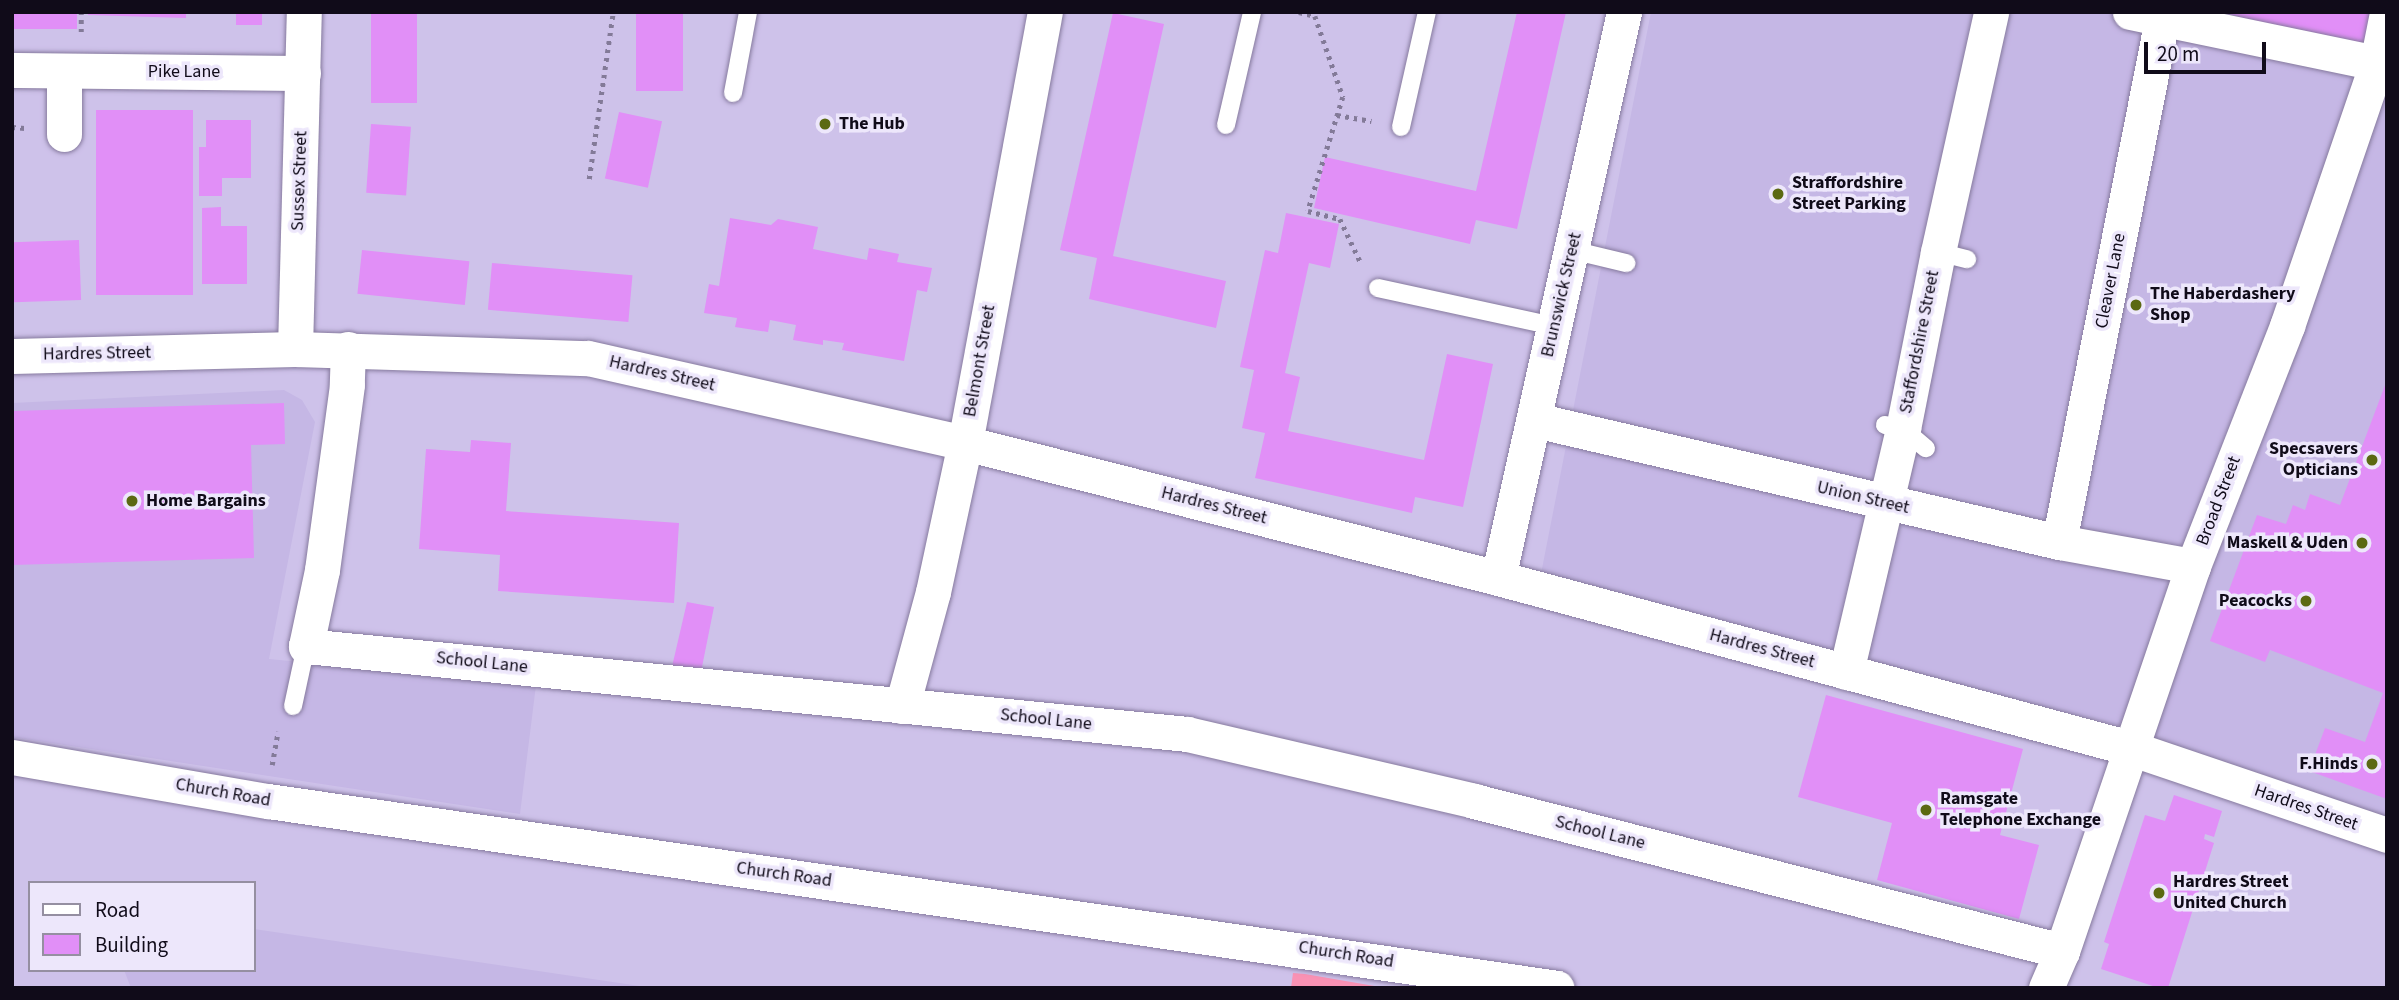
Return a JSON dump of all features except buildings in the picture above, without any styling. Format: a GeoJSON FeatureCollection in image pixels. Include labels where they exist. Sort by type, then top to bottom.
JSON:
{"type":"FeatureCollection","features":[{"type":"Feature","properties":{"kind":"street","name":"Sussex Street"},"geometry":{"type":"LineString","coordinates":[[295,349],[304,12]]}},
{"type":"Feature","properties":{"kind":"street","name":"Belmont Street"},"geometry":{"type":"LineString","coordinates":[[902,706],[933,592],[965,443],[1045,12]]}},
{"type":"Feature","properties":{"kind":"street","name":"Brunswick Street"},"geometry":{"type":"LineString","coordinates":[[1498,578],[1624,12]]}},
{"type":"Feature","properties":{"kind":"street","name":"Staffordshire Street"},"geometry":{"type":"LineString","coordinates":[[1846,672],[1884,503],[1952,256],[1991,12]]}},
{"type":"Feature","properties":{"kind":"street","name":"Broad Street"},"geometry":{"type":"LineString","coordinates":[[2046,988],[2062,951],[2193,566],[2287,326],[2382,64],[2387,13]]}},
{"type":"Feature","properties":{"kind":"street"},"geometry":{"type":"LineString","coordinates":[[2146,16],[2382,64]]}},
{"type":"Feature","properties":{"kind":"street","name":"Cleaver Lane"},"geometry":{"type":"LineString","coordinates":[[2059,542],[2146,16]]}},
{"type":"Feature","properties":{"kind":"street","name":"Pike Lane"},"geometry":{"type":"LineString","coordinates":[[12,69],[303,73]]}},
{"type":"Feature","properties":{"kind":"street"},"geometry":{"type":"LineString","coordinates":[[64,71],[64,134]]}},
{"type":"Feature","properties":{"kind":"street","name":"Hardres Street"},"geometry":{"type":"LineString","coordinates":[[12,356],[348,349],[587,358],[965,443],[1498,578],[2130,748],[2387,835]]}},
{"type":"Feature","properties":{"kind":"street"},"geometry":{"type":"LineString","coordinates":[[306,646],[321,570],[348,385],[348,349]]}},
{"type":"Feature","properties":{"kind":"street","name":"Union Street"},"geometry":{"type":"LineString","coordinates":[[1535,420],[2059,542],[2193,566]]}},
{"type":"Feature","properties":{"kind":"street","name":"School Lane"},"geometry":{"type":"LineString","coordinates":[[306,646],[1187,734],[1474,801],[2062,951]]}},
{"type":"Feature","properties":{"kind":"street","name":"Church Road"},"geometry":{"type":"LineString","coordinates":[[12,757],[268,801],[1557,988]]}},
{"type":"Feature","properties":{"kind":"lane"},"geometry":{"type":"LineString","coordinates":[[733,93],[748,12]]}},
{"type":"Feature","properties":{"kind":"lane"},"geometry":{"type":"LineString","coordinates":[[1226,125],[1252,12]]}},
{"type":"Feature","properties":{"kind":"lane"},"geometry":{"type":"LineString","coordinates":[[1401,127],[1427,12]]}},
{"type":"Feature","properties":{"kind":"lane"},"geometry":{"type":"LineString","coordinates":[[1572,250],[1626,263]]}},
{"type":"Feature","properties":{"kind":"lane"},"geometry":{"type":"LineString","coordinates":[[1378,288],[1554,326]]}},
{"type":"Feature","properties":{"kind":"lane"},"geometry":{"type":"LineString","coordinates":[[293,706],[306,646]]}},
{"type":"Feature","properties":{"kind":"path"},"geometry":{"type":"LineString","coordinates":[[589,179],[613,12]]}},
{"type":"Feature","properties":{"kind":"path"},"geometry":{"type":"LineString","coordinates":[[1299,12],[1315,16],[1343,97],[1308,211],[1340,219],[1365,270],[1378,288]]}},
{"type":"Feature","properties":{"kind":"path"},"geometry":{"type":"LineString","coordinates":[[268,801],[279,728]]}},
{"type":"Feature","properties":{"kind":"shaded area"},"geometry":{"type":"Polygon","coordinates":[[[1651,12],[2387,12],[2387,827],[2125,727],[1540,579],[1651,12]]]}},
{"type":"Feature","properties":{"kind":"shaded area"},"geometry":{"type":"Polygon","coordinates":[[[284,390],[302,400],[315,422],[269,659],[536,685],[520,814],[12,737],[12,403],[284,390]]]}},
{"type":"Feature","properties":{"kind":"shaded area"},"geometry":{"type":"Polygon","coordinates":[[[256,929],[653,988],[131,988],[125,972],[256,972],[256,929]]]}},
{"type":"Feature","properties":{"kind":"shaded area"},"geometry":{"type":"Polygon","coordinates":[[[1293,973],[1305,974],[1386,988],[1291,988],[1293,973]]]}},
{"type":"Feature","properties":{"kind":"place","name":"The Hub"},"geometry":{"type":"Point","coordinates":[825,124]}},
{"type":"Feature","properties":{"kind":"place","name":"Straffordshire Street Parking"},"geometry":{"type":"Point","coordinates":[1778,194]}},
{"type":"Feature","properties":{"kind":"place","name":"The Haberdashery Shop"},"geometry":{"type":"Point","coordinates":[2136,305]}},
{"type":"Feature","properties":{"kind":"place","name":"Specsavers Opticians"},"geometry":{"type":"Point","coordinates":[2372,460]}},
{"type":"Feature","properties":{"kind":"place","name":"Home Bargains"},"geometry":{"type":"Point","coordinates":[132,501]}},
{"type":"Feature","properties":{"kind":"place","name":"Maskell & Uden"},"geometry":{"type":"Point","coordinates":[2362,543]}},
{"type":"Feature","properties":{"kind":"place","name":"Peacocks"},"geometry":{"type":"Point","coordinates":[2306,601]}},
{"type":"Feature","properties":{"kind":"place","name":"F.Hinds"},"geometry":{"type":"Point","coordinates":[2372,764]}},
{"type":"Feature","properties":{"kind":"place","name":"Ramsgate Telephone Exchange"},"geometry":{"type":"Point","coordinates":[1926,810]}},
{"type":"Feature","properties":{"kind":"place","name":"Hardres Street United Church"},"geometry":{"type":"Point","coordinates":[2159,893]}}]}
